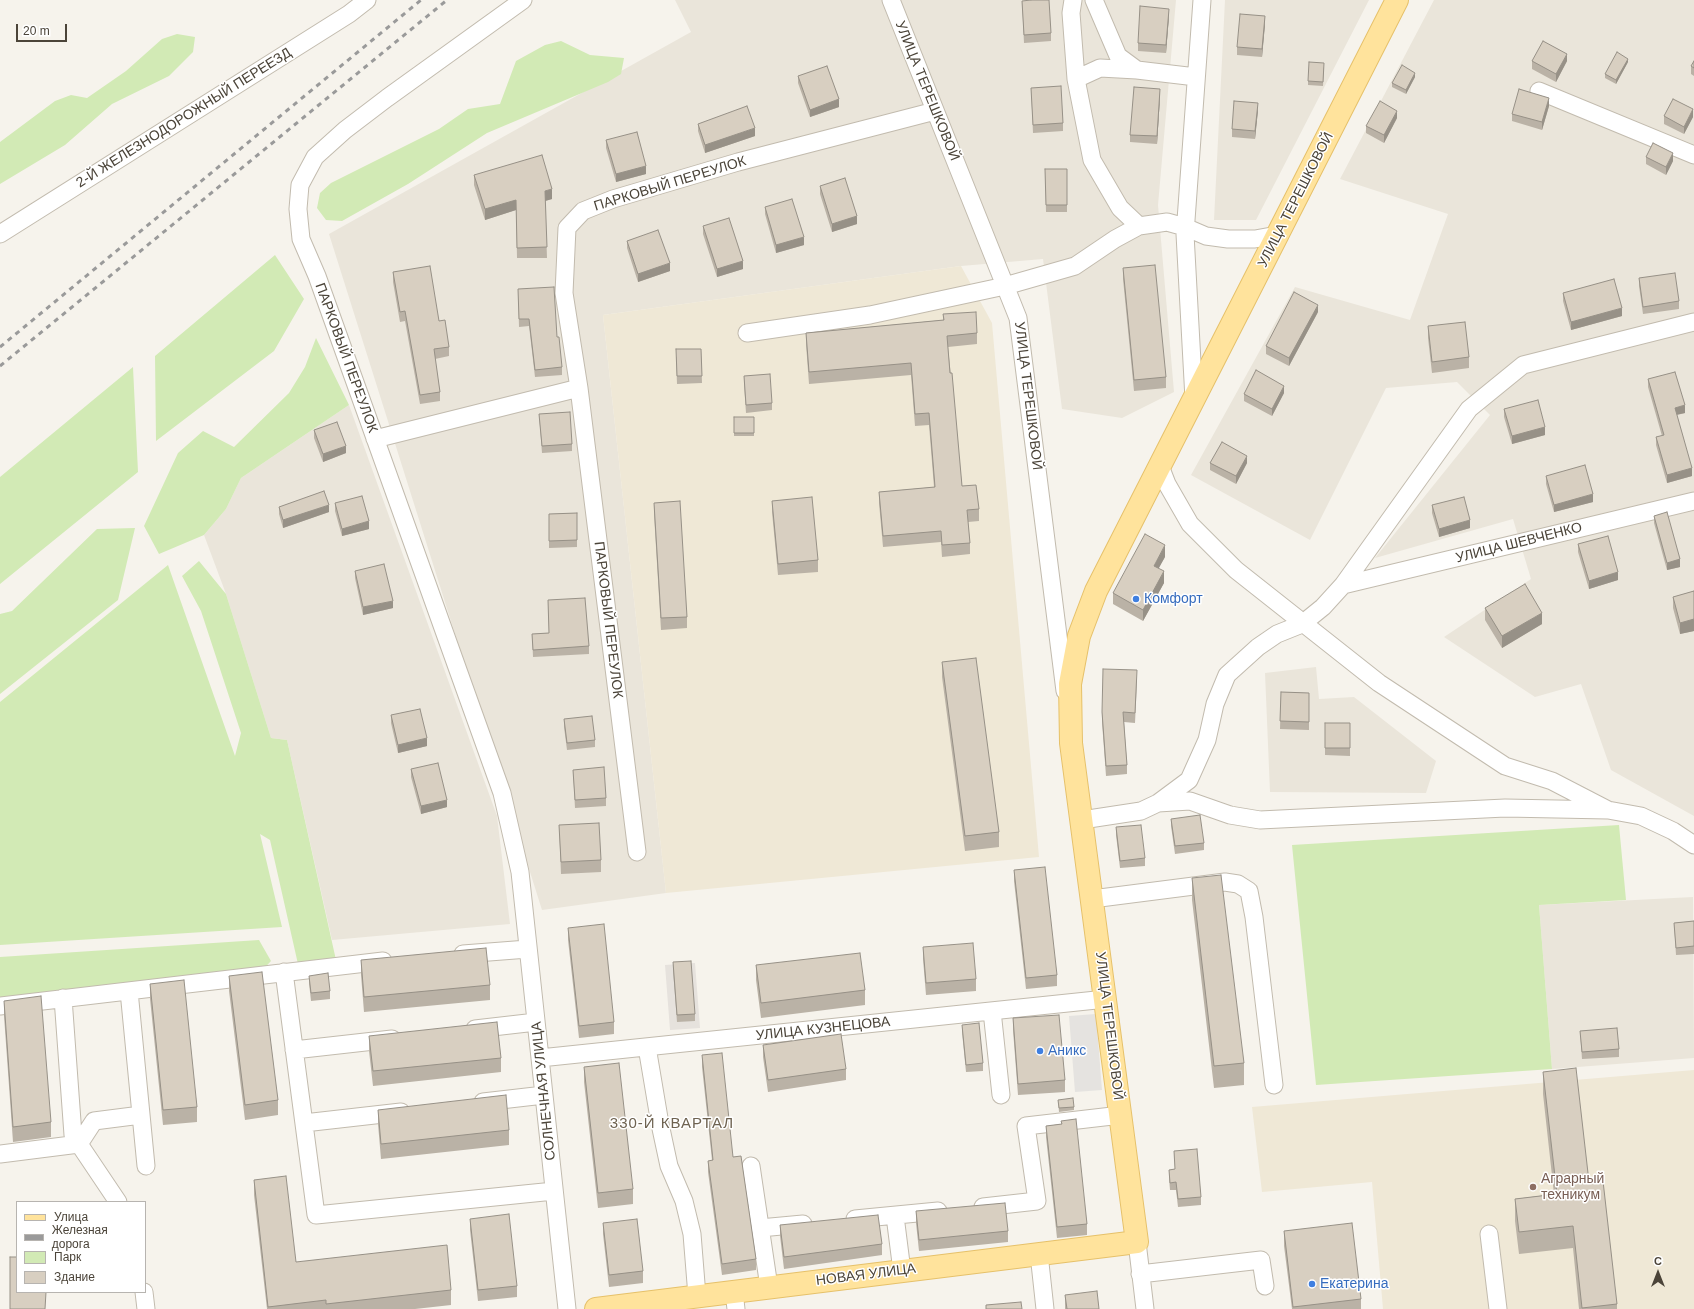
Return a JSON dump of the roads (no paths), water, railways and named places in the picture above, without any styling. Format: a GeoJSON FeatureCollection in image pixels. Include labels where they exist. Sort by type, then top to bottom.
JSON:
{"type":"FeatureCollection","features":[{"type":"Feature","properties":{"kind":"main road","name":"УЛИЦА ТЕРЕШКОВОЙ"},"geometry":{"type":"LineString","coordinates":[[1137,1242],[1071,743],[1070,684],[1079,636],[1096,592],[1397,0]]}},
{"type":"Feature","properties":{"kind":"main road","name":"НОВАЯ УЛИЦА"},"geometry":{"type":"LineString","coordinates":[[596,1309],[697,1296],[735,1300],[769,1287],[1137,1242]]}},
{"type":"Feature","properties":{"kind":"street","name":"2-Й ЖЕЛЕЗНОДОРОЖНЫЙ ПЕРЕЕЗД"},"geometry":{"type":"LineString","coordinates":[[0,234],[350,14],[365,0]]}},
{"type":"Feature","properties":{"kind":"street","name":"ПАРКОВЫЙ ПЕРЕУЛОК"},"geometry":{"type":"LineString","coordinates":[[520,872],[502,793],[317,276],[301,239],[298,209],[300,185],[315,157],[369,111],[523,0]]}},
{"type":"Feature","properties":{"kind":"street","name":"УЛИЦА ТЕРЕШКОВОЙ"},"geometry":{"type":"LineString","coordinates":[[891,0],[1018,318],[1071,743]]}},
{"type":"Feature","properties":{"kind":"street"},"geometry":{"type":"LineString","coordinates":[[1074,0],[1071,13],[1076,79],[1092,160],[1120,208],[1139,226]]}},
{"type":"Feature","properties":{"kind":"street"},"geometry":{"type":"LineString","coordinates":[[1094,0],[1118,56],[1137,70]]}},
{"type":"Feature","properties":{"kind":"street","name":"УЛИЦА ТЕРЕШКОВОЙ"},"geometry":{"type":"LineString","coordinates":[[1194,399],[1185,227],[1202,0]]}},
{"type":"Feature","properties":{"kind":"street"},"geometry":{"type":"LineString","coordinates":[[1076,79],[1100,68],[1137,70],[1196,77]]}},
{"type":"Feature","properties":{"kind":"street"},"geometry":{"type":"LineString","coordinates":[[1539,91],[1694,155]]}},
{"type":"Feature","properties":{"kind":"street","name":"ПАРКОВЫЙ ПЕРЕУЛОК"},"geometry":{"type":"LineString","coordinates":[[637,852],[579,388],[564,293],[567,228],[583,211],[613,199],[738,162],[935,111]]}},
{"type":"Feature","properties":{"kind":"street"},"geometry":{"type":"LineString","coordinates":[[747,333],[870,315],[1005,286],[1075,266],[1115,239],[1139,226],[1166,222],[1185,227],[1206,236],[1228,239],[1255,239],[1277,236]]}},
{"type":"Feature","properties":{"kind":"street"},"geometry":{"type":"LineString","coordinates":[[1082,820],[1141,811],[1158,803],[1189,780],[1207,740],[1215,704],[1227,675],[1258,647],[1277,634],[1302,624],[1323,607],[1343,585],[1469,409],[1523,365],[1694,322]]}},
{"type":"Feature","properties":{"kind":"street","name":"ПАРКОВЫЙ ПЕРЕУЛОК"},"geometry":{"type":"LineString","coordinates":[[375,440],[579,388]]}},
{"type":"Feature","properties":{"kind":"street"},"geometry":{"type":"LineString","coordinates":[[1160,466],[1167,484],[1190,524],[1236,570],[1302,624],[1379,683],[1506,766],[1552,781],[1608,810]]}},
{"type":"Feature","properties":{"kind":"street","name":"УЛИЦА ШЕВЧЕНКО"},"geometry":{"type":"LineString","coordinates":[[1343,585],[1694,501]]}},
{"type":"Feature","properties":{"kind":"street"},"geometry":{"type":"LineString","coordinates":[[1158,803],[1190,801],[1230,814],[1260,820],[1505,808],[1608,810],[1641,816],[1673,831],[1694,845]]}},
{"type":"Feature","properties":{"kind":"street","name":"СОЛНЕЧНАЯ УЛИЦА"},"geometry":{"type":"LineString","coordinates":[[520,872],[567,1309]]}},
{"type":"Feature","properties":{"kind":"street"},"geometry":{"type":"LineString","coordinates":[[1092,899],[1225,882],[1238,884],[1249,891],[1254,917],[1274,1085]]}},
{"type":"Feature","properties":{"kind":"street"},"geometry":{"type":"LineString","coordinates":[[450,955],[528,949]]}},
{"type":"Feature","properties":{"kind":"street"},"geometry":{"type":"LineString","coordinates":[[0,1006],[395,960]]}},
{"type":"Feature","properties":{"kind":"street"},"geometry":{"type":"LineString","coordinates":[[284,972],[316,1214],[554,1191]]}},
{"type":"Feature","properties":{"kind":"street"},"geometry":{"type":"LineString","coordinates":[[129,991],[146,1166]]}},
{"type":"Feature","properties":{"kind":"street"},"geometry":{"type":"LineString","coordinates":[[63,998],[73,1135],[117,1201]]}},
{"type":"Feature","properties":{"kind":"street","name":"УЛИЦА КУЗНЕЦОВА"},"geometry":{"type":"LineString","coordinates":[[540,1058],[1106,1000]]}},
{"type":"Feature","properties":{"kind":"street"},"geometry":{"type":"LineString","coordinates":[[992,1011],[1001,1096]]}},
{"type":"Feature","properties":{"kind":"street"},"geometry":{"type":"LineString","coordinates":[[458,1031],[536,1022]]}},
{"type":"Feature","properties":{"kind":"street"},"geometry":{"type":"LineString","coordinates":[[294,1050],[411,1036]]}},
{"type":"Feature","properties":{"kind":"street"},"geometry":{"type":"LineString","coordinates":[[647,1047],[660,1124],[669,1166],[684,1202],[692,1234],[697,1296]]}},
{"type":"Feature","properties":{"kind":"street"},"geometry":{"type":"LineString","coordinates":[[467,1104],[544,1095]]}},
{"type":"Feature","properties":{"kind":"street"},"geometry":{"type":"LineString","coordinates":[[304,1123],[420,1110]]}},
{"type":"Feature","properties":{"kind":"street"},"geometry":{"type":"LineString","coordinates":[[0,1154],[79,1144],[94,1121],[141,1115]]}},
{"type":"Feature","properties":{"kind":"street"},"geometry":{"type":"LineString","coordinates":[[839,1221],[1038,1201],[1026,1126],[1121,1115]]}},
{"type":"Feature","properties":{"kind":"street"},"geometry":{"type":"LineString","coordinates":[[751,1166],[769,1287]]}},
{"type":"Feature","properties":{"kind":"street"},"geometry":{"type":"LineString","coordinates":[[895,1216],[902,1271]]}},
{"type":"Feature","properties":{"kind":"street"},"geometry":{"type":"LineString","coordinates":[[760,1228],[816,1223]]}},
{"type":"Feature","properties":{"kind":"street"},"geometry":{"type":"LineString","coordinates":[[1489,1234],[1498,1309]]}},
{"type":"Feature","properties":{"kind":"street","name":"УЛИЦА ТЕРЕШКОВОЙ"},"geometry":{"type":"LineString","coordinates":[[1137,1242],[1145,1309]]}},
{"type":"Feature","properties":{"kind":"street"},"geometry":{"type":"LineString","coordinates":[[1039,1254],[1046,1309]]}},
{"type":"Feature","properties":{"kind":"street"},"geometry":{"type":"LineString","coordinates":[[1140,1274],[1261,1260],[1265,1286]]}},
{"type":"Feature","properties":{"kind":"street"},"geometry":{"type":"LineString","coordinates":[[144,1293],[146,1309]]}},
{"type":"Feature","properties":{"kind":"railway"},"geometry":{"type":"LineString","coordinates":[[0,347],[421,0]]}},
{"type":"Feature","properties":{"kind":"railway"},"geometry":{"type":"LineString","coordinates":[[0,366],[447,0]]}},
{"type":"Feature","properties":{"kind":"place","name":"Комфорт"},"geometry":{"type":"Point","coordinates":[1136,599]}},
{"type":"Feature","properties":{"kind":"place","name":"Аникс"},"geometry":{"type":"Point","coordinates":[1040,1051]}},
{"type":"Feature","properties":{"kind":"place","name":"Аграрный техникум"},"geometry":{"type":"Point","coordinates":[1533,1187]}},
{"type":"Feature","properties":{"kind":"place","name":"Екатерина"},"geometry":{"type":"Point","coordinates":[1312,1284]}},
{"type":"Feature","properties":{"kind":"district","name":"330-Й КВАРТАЛ"},"geometry":{"type":"Point","coordinates":[672,1124]}}]}
